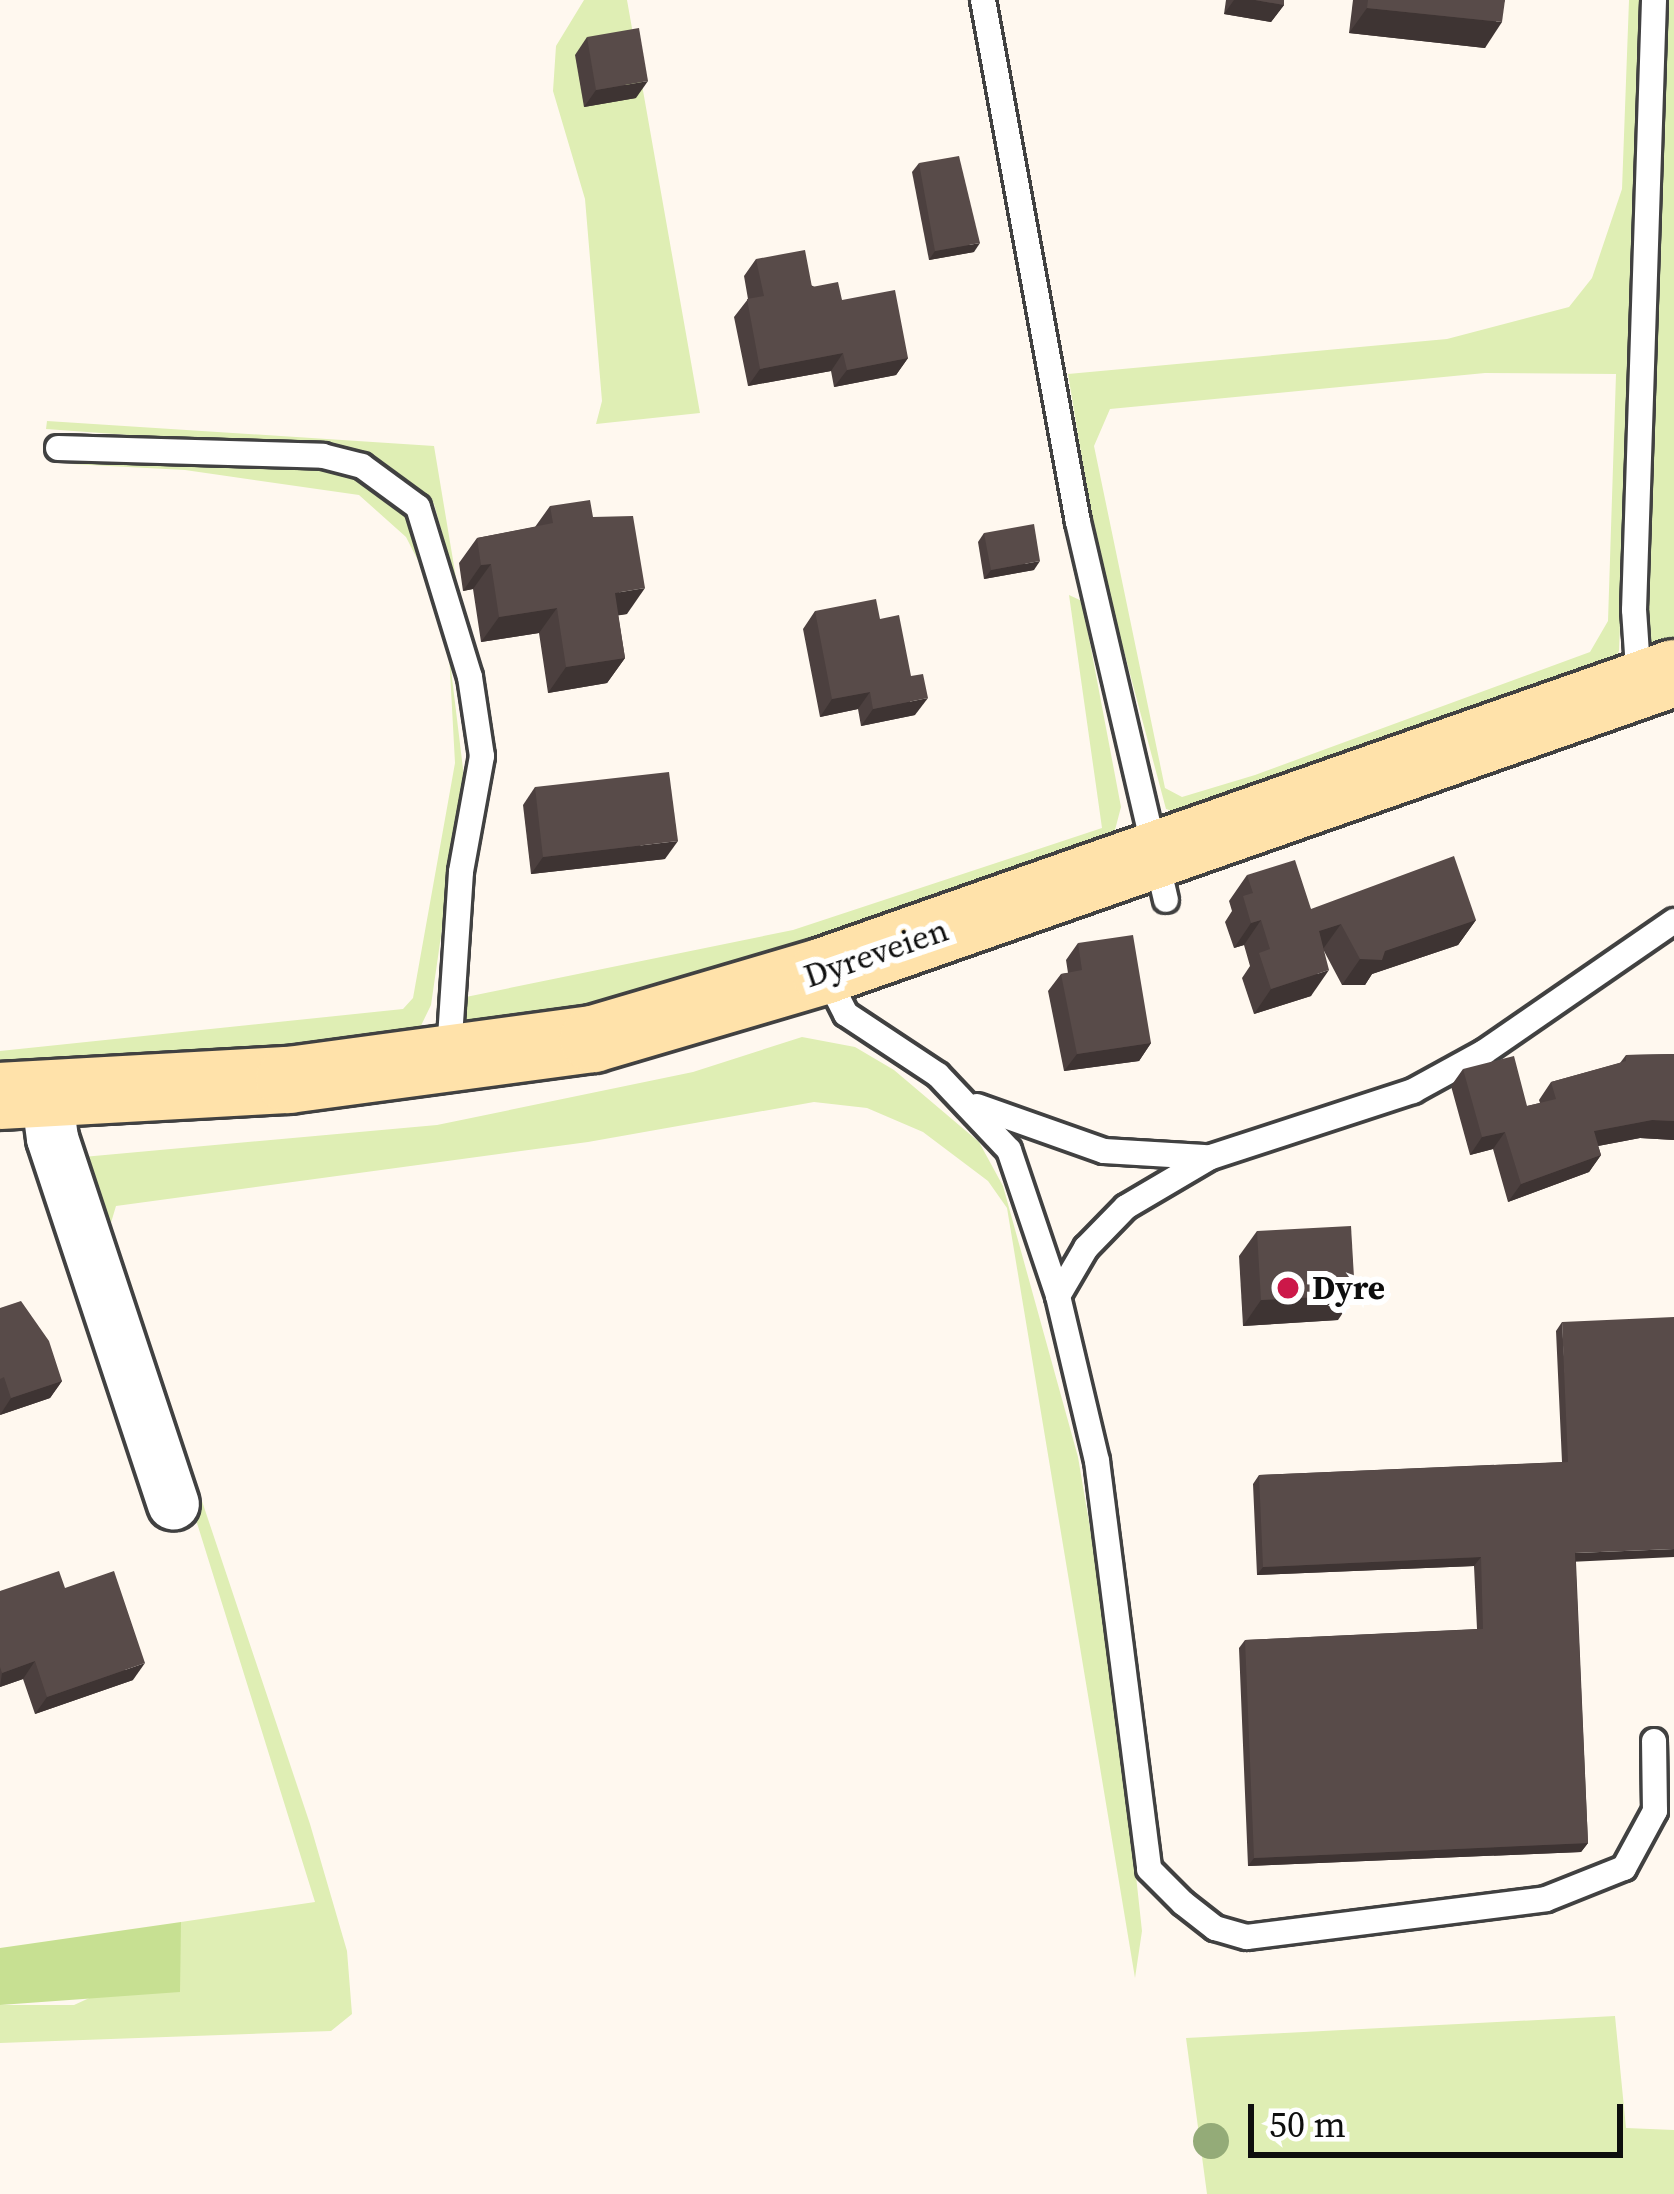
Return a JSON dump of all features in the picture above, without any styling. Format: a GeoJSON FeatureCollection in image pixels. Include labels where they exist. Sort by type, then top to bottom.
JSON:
{"type":"FeatureCollection","features":[{"type":"Feature","properties":{"kind":"main road","name":"Dyreveien"},"geometry":{"type":"LineString","coordinates":[[23,1095],[449,1062],[593,1039],[1161,878],[1657,680]]}},
{"type":"Feature","properties":{"kind":"street","name":"Dyreveien"},"geometry":{"type":"LineString","coordinates":[[23,1095],[52,1138],[173,1504]]}},
{"type":"Feature","properties":{"kind":"lane"},"geometry":{"type":"LineString","coordinates":[[983,0],[1078,522],[1161,878]]}},
{"type":"Feature","properties":{"kind":"lane"},"geometry":{"type":"LineString","coordinates":[[1654,0],[1634,610],[1657,680]]}},
{"type":"Feature","properties":{"kind":"lane"},"geometry":{"type":"LineString","coordinates":[[58,448],[322,456],[362,466],[418,507],[470,677],[482,756],[446,1016],[449,1062]]}},
{"type":"Feature","properties":{"kind":"lane"},"geometry":{"type":"LineString","coordinates":[[1058,1296],[1086,1248],[1126,1207],[1210,1157],[1413,1091],[1484,1052],[1674,921]]}},
{"type":"Feature","properties":{"kind":"lane"},"geometry":{"type":"LineString","coordinates":[[824,971],[846,1014],[969,1103],[1009,1150],[1058,1296],[1097,1461],[1149,1869],[1203,1920],[1247,1937],[1441,1918],[1546,1899],[1624,1868],[1655,1810],[1654,1741]]}},
{"type":"Feature","properties":{"kind":"lane"},"geometry":{"type":"LineString","coordinates":[[969,1103],[1104,1151],[1210,1157]]}},
{"type":"Feature","properties":{"kind":"green space"},"geometry":{"type":"Polygon","coordinates":[[[584,0],[627,0],[700,413],[596,424],[602,401],[585,199],[553,91],[556,46],[584,0]]]}},
{"type":"Feature","properties":{"kind":"green space"},"geometry":{"type":"Polygon","coordinates":[[[1629,0],[1644,0],[1619,651],[1611,665],[1179,813],[1166,809],[1097,550],[1068,374],[1447,339],[1569,307],[1592,278],[1622,189],[1629,0]],[[1485,373],[1110,409],[1094,446],[1165,788],[1182,797],[1255,775],[1590,652],[1608,621],[1616,374],[1485,373]]]}},
{"type":"Feature","properties":{"kind":"green space"},"geometry":{"type":"Polygon","coordinates":[[[1665,0],[1674,0],[1674,648],[1650,646],[1646,633],[1665,0]]]}},
{"type":"Feature","properties":{"kind":"green space"},"geometry":{"type":"Polygon","coordinates":[[[47,421],[434,446],[458,590],[434,504],[388,465],[333,450],[46,429],[47,421]]]}},
{"type":"Feature","properties":{"kind":"green space"},"geometry":{"type":"Polygon","coordinates":[[[131,460],[296,466],[366,479],[397,500],[420,540],[436,596],[406,537],[359,495],[185,470],[71,464],[131,460]]]}},
{"type":"Feature","properties":{"kind":"green space"},"geometry":{"type":"Polygon","coordinates":[[[1069,595],[1082,601],[1121,807],[1110,849],[576,1017],[474,1032],[462,1021],[461,998],[793,930],[1102,828],[1069,595]]]}},
{"type":"Feature","properties":{"kind":"green space"},"geometry":{"type":"Polygon","coordinates":[[[449,653],[464,777],[431,1005],[414,1040],[0,1071],[0,1051],[403,1009],[413,998],[455,763],[449,653]]]}},
{"type":"Feature","properties":{"kind":"green space"},"geometry":{"type":"Polygon","coordinates":[[[802,1037],[855,1047],[894,1070],[979,1142],[1003,1186],[1078,1457],[1113,1664],[1142,1931],[1135,1978],[1007,1208],[988,1181],[923,1132],[867,1108],[814,1102],[588,1142],[116,1206],[110,1226],[310,1824],[347,1951],[352,2014],[331,2031],[0,2043],[0,2005],[74,2005],[177,1958],[181,1922],[315,1902],[83,1157],[437,1125],[693,1072],[802,1037]]]}},
{"type":"Feature","properties":{"kind":"green space"},"geometry":{"type":"Polygon","coordinates":[[[181,1922],[180,1992],[0,2005],[0,1948],[181,1922]]]}},
{"type":"Feature","properties":{"kind":"green space"},"geometry":{"type":"Polygon","coordinates":[[[1615,2016],[1626,2128],[1674,2130],[1674,2194],[1207,2194],[1186,2038],[1615,2016]]]}},
{"type":"Feature","properties":{"kind":"building"},"geometry":{"type":"Polygon","coordinates":[[[1368,0],[1505,0],[1502,22],[1367,8],[1368,0]]]}},
{"type":"Feature","properties":{"kind":"building"},"geometry":{"type":"Polygon","coordinates":[[[639,28],[648,81],[596,90],[587,37],[639,28]]]}},
{"type":"Feature","properties":{"kind":"building"},"geometry":{"type":"Polygon","coordinates":[[[959,156],[980,243],[935,251],[919,163],[959,156]]]}},
{"type":"Feature","properties":{"kind":"building"},"geometry":{"type":"Polygon","coordinates":[[[805,250],[812,287],[838,282],[842,300],[895,290],[908,358],[847,370],[843,353],[760,369],[747,299],[764,296],[756,259],[805,250]]]}},
{"type":"Feature","properties":{"kind":"building"},"geometry":{"type":"Polygon","coordinates":[[[590,500],[593,517],[633,516],[645,588],[615,593],[625,658],[566,667],[557,608],[499,617],[491,564],[481,565],[477,538],[553,523],[550,506],[590,500]]]}},
{"type":"Feature","properties":{"kind":"building"},"geometry":{"type":"Polygon","coordinates":[[[1034,524],[1040,561],[991,570],[984,533],[1034,524]]]}},
{"type":"Feature","properties":{"kind":"building"},"geometry":{"type":"Polygon","coordinates":[[[876,599],[880,619],[899,615],[911,676],[923,674],[928,698],[873,709],[870,692],[832,699],[815,611],[876,599]]]}},
{"type":"Feature","properties":{"kind":"building"},"geometry":{"type":"Polygon","coordinates":[[[669,772],[678,841],[543,857],[535,787],[669,772]]]}},
{"type":"Feature","properties":{"kind":"building"},"geometry":{"type":"Polygon","coordinates":[[[1454,856],[1476,920],[1385,951],[1382,960],[1360,959],[1341,924],[1319,931],[1329,970],[1271,989],[1259,953],[1270,949],[1261,920],[1251,923],[1243,896],[1253,893],[1247,875],[1295,860],[1311,909],[1454,856]]]}},
{"type":"Feature","properties":{"kind":"building"},"geometry":{"type":"Polygon","coordinates":[[[1133,935],[1151,1043],[1077,1054],[1061,974],[1082,970],[1078,943],[1133,935]]]}},
{"type":"Feature","properties":{"kind":"building"},"geometry":{"type":"Polygon","coordinates":[[[1674,1054],[1674,1121],[1652,1120],[1594,1131],[1601,1155],[1521,1184],[1505,1132],[1482,1137],[1463,1069],[1514,1056],[1527,1106],[1556,1099],[1551,1082],[1626,1061],[1626,1055],[1674,1054]]]}},
{"type":"Feature","properties":{"kind":"building"},"geometry":{"type":"Polygon","coordinates":[[[1351,1226],[1355,1295],[1261,1300],[1257,1231],[1351,1226]]]}},
{"type":"Feature","properties":{"kind":"building"},"geometry":{"type":"Polygon","coordinates":[[[21,1301],[49,1341],[62,1381],[11,1398],[4,1377],[0,1379],[0,1308],[21,1301]]]}},
{"type":"Feature","properties":{"kind":"building"},"geometry":{"type":"Polygon","coordinates":[[[1674,1317],[1674,1549],[1575,1553],[1588,1843],[1254,1858],[1245,1640],[1483,1629],[1481,1557],[1263,1567],[1259,1475],[1568,1462],[1562,1322],[1674,1317]]]}},
{"type":"Feature","properties":{"kind":"building"},"geometry":{"type":"Polygon","coordinates":[[[59,1571],[65,1588],[114,1571],[145,1663],[47,1697],[35,1661],[2,1673],[0,1591],[59,1571]]]}},
{"type":"Feature","properties":{"kind":"place","name":"Dyre"},"geometry":{"type":"Point","coordinates":[1288,1288]}}]}
